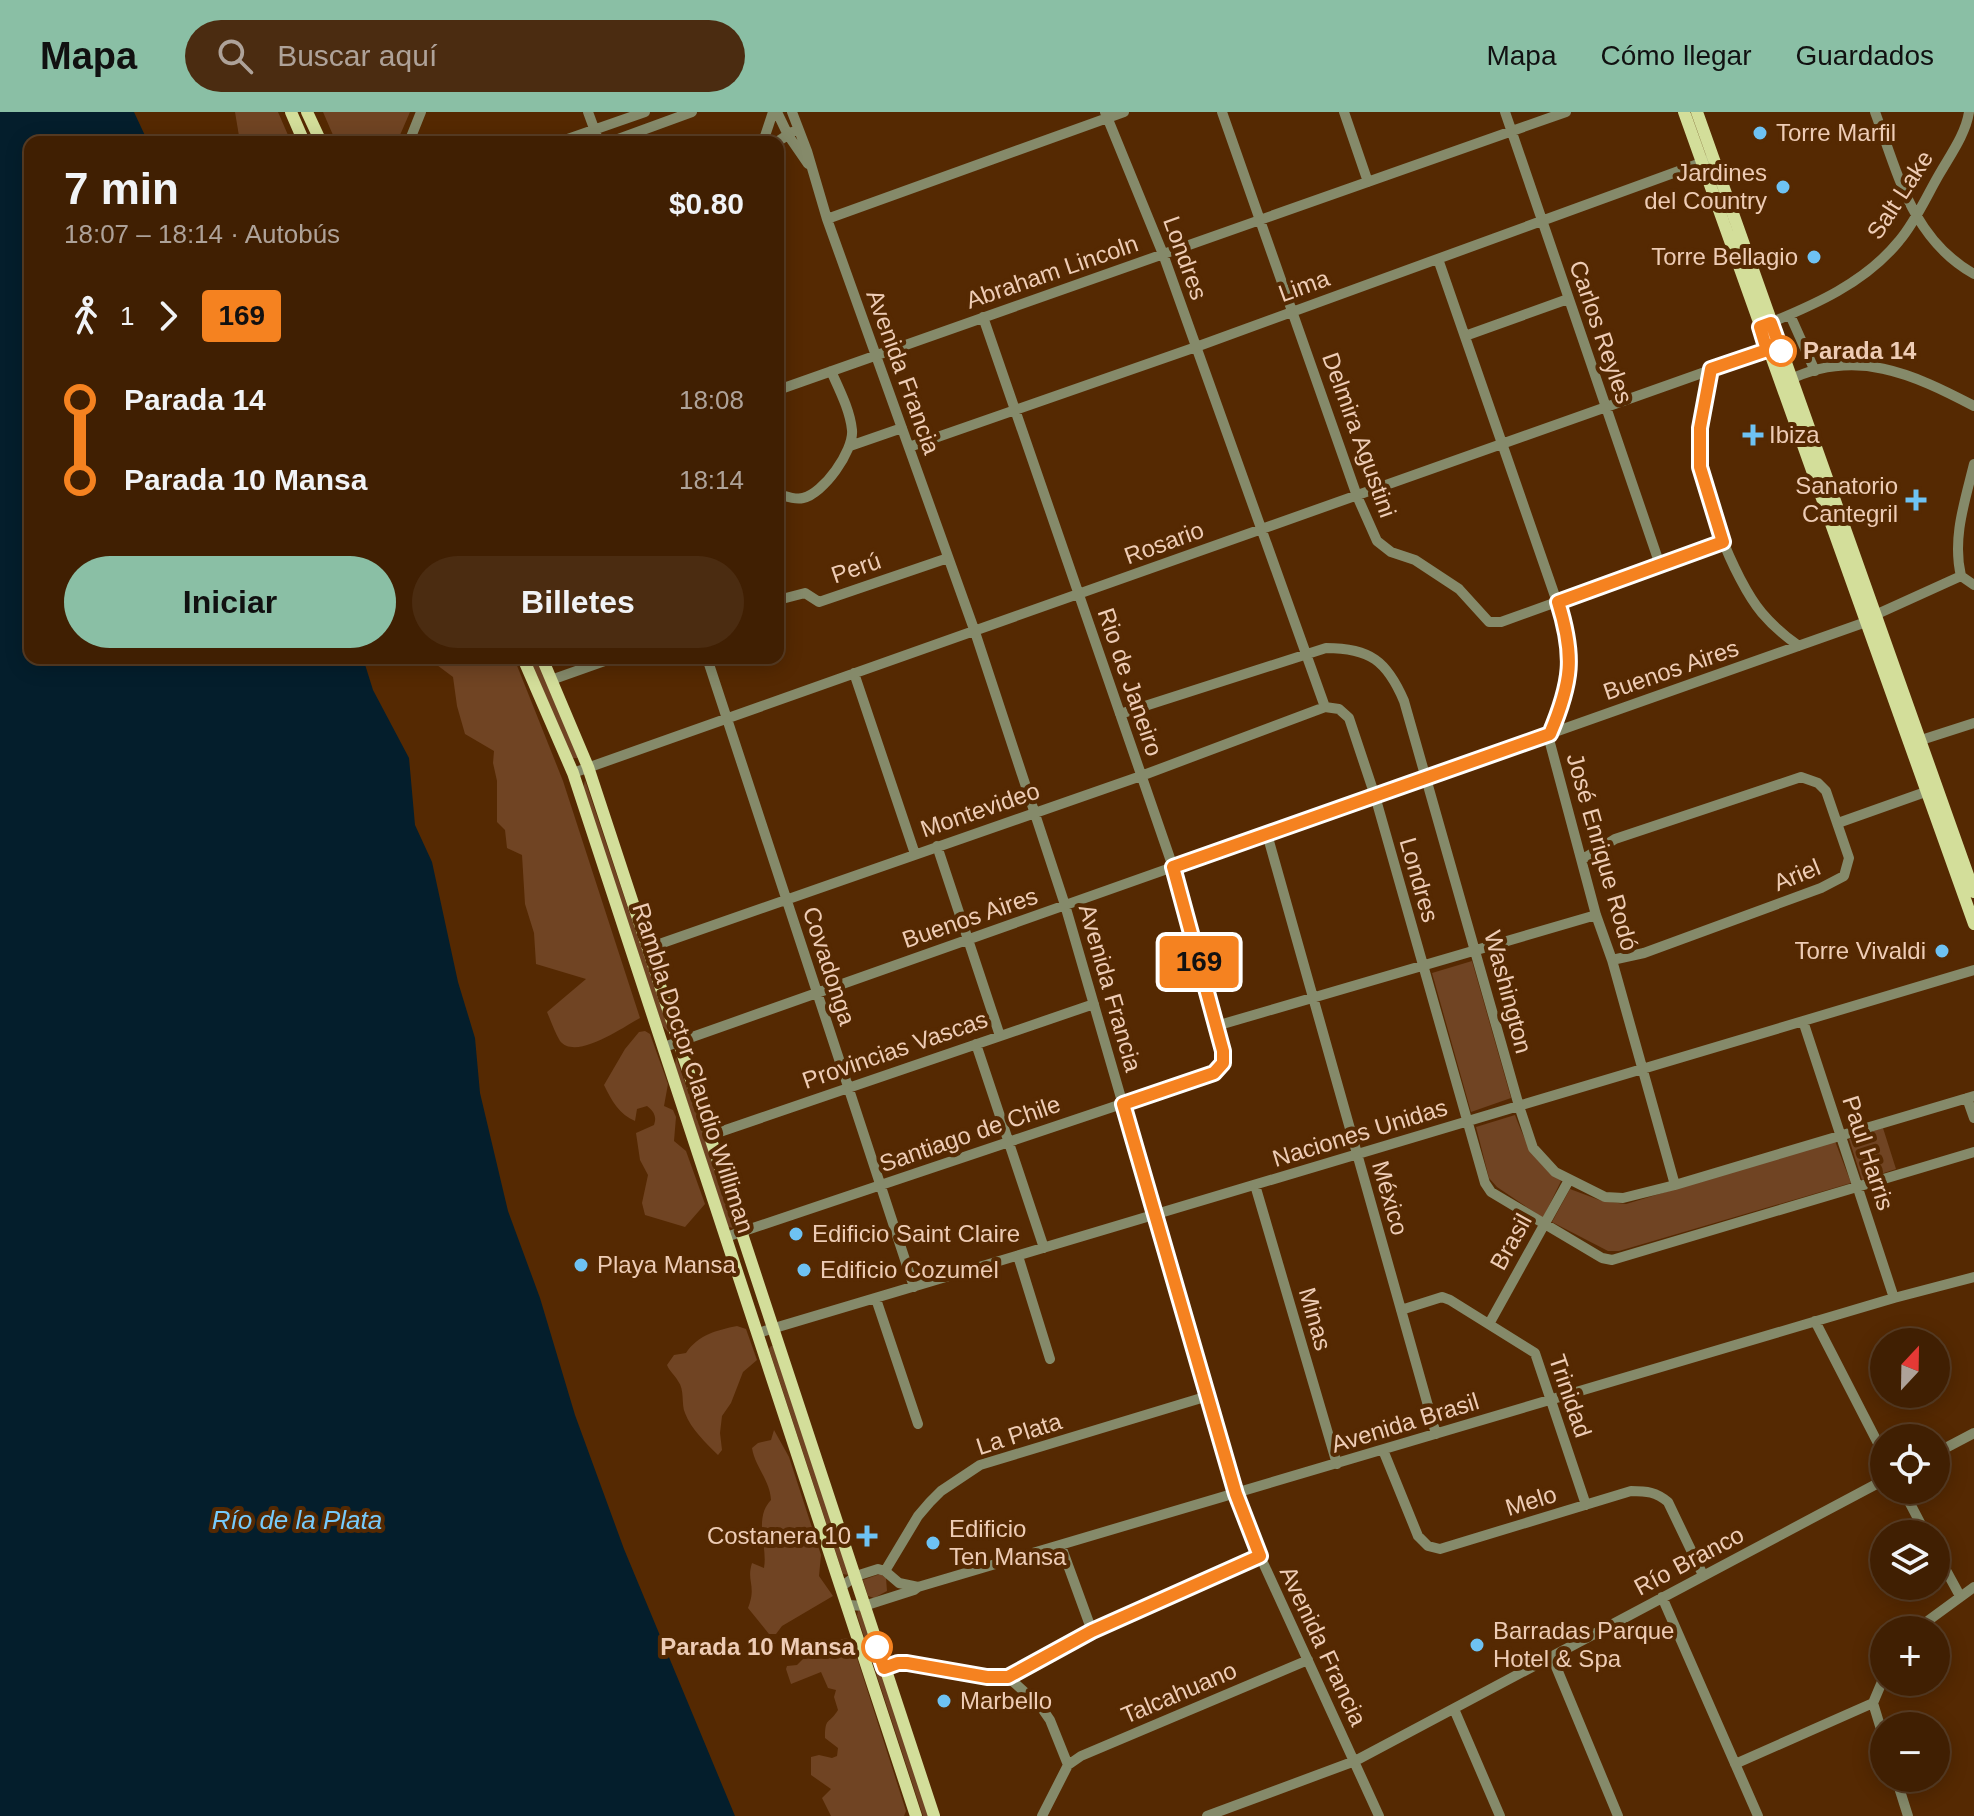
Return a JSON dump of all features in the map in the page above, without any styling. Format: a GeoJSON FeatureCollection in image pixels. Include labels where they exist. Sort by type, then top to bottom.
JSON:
{"type":"FeatureCollection","features":[{"type":"Feature","properties":{"kind":"main road"},"geometry":{"type":"LineString","coordinates":[[291,112],[301,136]]}},
{"type":"Feature","properties":{"kind":"main road"},"geometry":{"type":"LineString","coordinates":[[307,112],[318,136]]}},
{"type":"Feature","properties":{"kind":"main road"},"geometry":{"type":"LineString","coordinates":[[1684,112],[1707,160],[1932,790],[1974,892]]}},
{"type":"Feature","properties":{"kind":"main road"},"geometry":{"type":"LineString","coordinates":[[1697,112],[1707,160]]}},
{"type":"Feature","properties":{"kind":"main road"},"geometry":{"type":"LineString","coordinates":[[1765,325],[1767,350],[1786,382]]}},
{"type":"Feature","properties":{"kind":"main road","name":"Rambla Doctor Claudio Williman"},"geometry":{"type":"LineString","coordinates":[[526,664],[573,773],[916,1816]]}},
{"type":"Feature","properties":{"kind":"main road","name":"Rambla Doctor Claudio Williman"},"geometry":{"type":"LineString","coordinates":[[544,664],[588,767],[934,1816]]}},
{"type":"Feature","properties":{"kind":"main road"},"geometry":{"type":"LineString","coordinates":[[1966,871],[1974,924]]}},
{"type":"Feature","properties":{"kind":"street"},"geometry":{"type":"LineString","coordinates":[[411,136],[421,112]]}},
{"type":"Feature","properties":{"kind":"street"},"geometry":{"type":"LineString","coordinates":[[588,112],[597,136]]}},
{"type":"Feature","properties":{"kind":"street"},"geometry":{"type":"LineString","coordinates":[[577,136],[645,112]]}},
{"type":"Feature","properties":{"kind":"street"},"geometry":{"type":"LineString","coordinates":[[626,136],[692,112]]}},
{"type":"Feature","properties":{"kind":"street"},"geometry":{"type":"LineString","coordinates":[[765,136],[775,112]]}},
{"type":"Feature","properties":{"kind":"street","name":"Avenida Francia"},"geometry":{"type":"LineString","coordinates":[[775,112],[809,166]]}},
{"type":"Feature","properties":{"kind":"street"},"geometry":{"type":"LineString","coordinates":[[827,219],[1107,115],[1124,112]]}},
{"type":"Feature","properties":{"kind":"street","name":"Delmira Agustini"},"geometry":{"type":"LineString","coordinates":[[1222,112],[1357,496],[1377,541],[1391,552],[1415,560],[1459,589],[1489,622],[1501,622],[1723,542]]}},
{"type":"Feature","properties":{"kind":"street"},"geometry":{"type":"LineString","coordinates":[[1344,112],[1368,182]]}},
{"type":"Feature","properties":{"kind":"street","name":"Carlos Reyles"},"geometry":{"type":"LineString","coordinates":[[1505,112],[1660,565]]}},
{"type":"Feature","properties":{"kind":"street","name":"Abraham Lincoln"},"geometry":{"type":"LineString","coordinates":[[784,388],[1566,112]]}},
{"type":"Feature","properties":{"kind":"street"},"geometry":{"type":"LineString","coordinates":[[1875,112],[1915,217],[1930,238],[1974,274]]}},
{"type":"Feature","properties":{"kind":"street","name":"Salt Lake"},"geometry":{"type":"LineString","coordinates":[[1765,325],[1846,287],[1878,263],[1901,239],[1960,136],[1969,112]]}},
{"type":"Feature","properties":{"kind":"street","name":"Londres"},"geometry":{"type":"LineString","coordinates":[[1107,115],[1163,254],[1325,707],[1339,709],[1349,718],[1375,796],[1485,1183],[1491,1192],[1602,1258],[1612,1260],[1974,1152]]}},
{"type":"Feature","properties":{"kind":"street"},"geometry":{"type":"LineString","coordinates":[[784,138],[788,135],[794,117]]}},
{"type":"Feature","properties":{"kind":"street","name":"Avenida Francia"},"geometry":{"type":"LineString","coordinates":[[794,117],[827,219],[975,632],[1065,905],[1236,1494],[1260,1556],[1379,1816]]}},
{"type":"Feature","properties":{"kind":"street","name":"Lima"},"geometry":{"type":"LineString","coordinates":[[909,447],[1196,347],[1707,160]]}},
{"type":"Feature","properties":{"kind":"street","name":"José Enrique Rodó"},"geometry":{"type":"LineString","coordinates":[[1438,259],[1565,625],[1570,655],[1568,685],[1550,734],[1550,743],[1596,915],[1612,960],[1675,1185]]}},
{"type":"Feature","properties":{"kind":"street"},"geometry":{"type":"LineString","coordinates":[[1465,336],[1568,299]]}},
{"type":"Feature","properties":{"kind":"street"},"geometry":{"type":"LineString","coordinates":[[1790,315],[1815,371]]}},
{"type":"Feature","properties":{"kind":"street","name":"Rio de Janeiro"},"geometry":{"type":"LineString","coordinates":[[983,317],[1173,867],[1223,1051],[1223,1063]]}},
{"type":"Feature","properties":{"kind":"street","name":"Rosario"},"geometry":{"type":"LineString","coordinates":[[573,773],[1767,350]]}},
{"type":"Feature","properties":{"kind":"street"},"geometry":{"type":"LineString","coordinates":[[1786,382],[1815,371],[1858,363],[1883,367],[1974,406]]}},
{"type":"Feature","properties":{"kind":"street"},"geometry":{"type":"LineString","coordinates":[[1711,369],[1700,428],[1700,467],[1723,542],[1761,612],[1799,646]]}},
{"type":"Feature","properties":{"kind":"street"},"geometry":{"type":"LineString","coordinates":[[784,496],[804,498],[814,493],[833,474],[850,446],[853,432],[831,371]]}},
{"type":"Feature","properties":{"kind":"street"},"geometry":{"type":"LineString","coordinates":[[850,446],[902,428]]}},
{"type":"Feature","properties":{"kind":"street"},"geometry":{"type":"LineString","coordinates":[[1974,464],[1958,535],[1957,558],[1961,576],[1974,585]]}},
{"type":"Feature","properties":{"kind":"street","name":"Perú"},"geometry":{"type":"LineString","coordinates":[[784,598],[805,593],[819,602],[948,558]]}},
{"type":"Feature","properties":{"kind":"street","name":"Buenos Aires"},"geometry":{"type":"LineString","coordinates":[[664,1047],[1799,646],[1871,618],[1961,576]]}},
{"type":"Feature","properties":{"kind":"street","name":"Washington"},"geometry":{"type":"LineString","coordinates":[[1120,714],[1326,648],[1349,648],[1372,657],[1392,674],[1404,701],[1533,1148],[1555,1172],[1605,1197],[1623,1198],[1675,1185],[1970,1097]]}},
{"type":"Feature","properties":{"kind":"street"},"geometry":{"type":"LineString","coordinates":[[551,680],[596,664]]}},
{"type":"Feature","properties":{"kind":"street","name":"Covadonga"},"geometry":{"type":"LineString","coordinates":[[709,664],[914,1287]]}},
{"type":"Feature","properties":{"kind":"street"},"geometry":{"type":"LineString","coordinates":[[854,673],[915,854]]}},
{"type":"Feature","properties":{"kind":"street","name":"Montevideo"},"geometry":{"type":"LineString","coordinates":[[648,948],[1141,776],[1325,707]]}},
{"type":"Feature","properties":{"kind":"street"},"geometry":{"type":"LineString","coordinates":[[1915,742],[1974,723]]}},
{"type":"Feature","properties":{"kind":"street","name":"Ariel"},"geometry":{"type":"LineString","coordinates":[[1583,859],[1615,839],[1801,777],[1818,783],[1826,791],[1849,858],[1844,876],[1838,880],[1644,953],[1612,960]]}},
{"type":"Feature","properties":{"kind":"street"},"geometry":{"type":"LineString","coordinates":[[1838,823],[1932,790]]}},
{"type":"Feature","properties":{"kind":"street","name":"México"},"geometry":{"type":"LineString","coordinates":[[1267,834],[1436,1434]]}},
{"type":"Feature","properties":{"kind":"street"},"geometry":{"type":"LineString","coordinates":[[937,846],[1000,1036]]}},
{"type":"Feature","properties":{"kind":"street"},"geometry":{"type":"LineString","coordinates":[[1216,1026],[1596,915]]}},
{"type":"Feature","properties":{"kind":"street","name":"Naciones Unidas"},"geometry":{"type":"LineString","coordinates":[[758,1333],[1974,970]]}},
{"type":"Feature","properties":{"kind":"street","name":"Provincias Vascas"},"geometry":{"type":"LineString","coordinates":[[711,1135],[1094,1004]]}},
{"type":"Feature","properties":{"kind":"street","name":"Paul Harris"},"geometry":{"type":"LineString","coordinates":[[1803,1021],[1894,1298]]}},
{"type":"Feature","properties":{"kind":"street"},"geometry":{"type":"LineString","coordinates":[[976,1044],[1044,1248]]}},
{"type":"Feature","properties":{"kind":"street","name":"Santiago de Chile"},"geometry":{"type":"LineString","coordinates":[[726,1237],[1214,1073],[1223,1063]]}},
{"type":"Feature","properties":{"kind":"street"},"geometry":{"type":"LineString","coordinates":[[1970,1097],[1974,1118]]}},
{"type":"Feature","properties":{"kind":"street","name":"Brasil"},"geometry":{"type":"LineString","coordinates":[[1489,1324],[1569,1180]]}},
{"type":"Feature","properties":{"kind":"street","name":"Minas"},"geometry":{"type":"LineString","coordinates":[[1255,1185],[1337,1464]]}},
{"type":"Feature","properties":{"kind":"street"},"geometry":{"type":"LineString","coordinates":[[1018,1256],[1050,1359]]}},
{"type":"Feature","properties":{"kind":"street","name":"Avenida Brasil"},"geometry":{"type":"LineString","coordinates":[[848,1605],[864,1606],[918,1587],[1815,1321],[1974,1277]]}},
{"type":"Feature","properties":{"kind":"street","name":"Trinidad"},"geometry":{"type":"LineString","coordinates":[[1401,1310],[1442,1297],[1535,1353],[1586,1505]]}},
{"type":"Feature","properties":{"kind":"street"},"geometry":{"type":"LineString","coordinates":[[876,1299],[918,1424]]}},
{"type":"Feature","properties":{"kind":"street"},"geometry":{"type":"LineString","coordinates":[[1815,1321],[1870,1428]]}},
{"type":"Feature","properties":{"kind":"street","name":"La Plata"},"geometry":{"type":"LineString","coordinates":[[890,1598],[890,1575],[918,1516],[941,1491],[980,1465],[1208,1396]]}},
{"type":"Feature","properties":{"kind":"street"},"geometry":{"type":"LineString","coordinates":[[1950,1446],[1974,1433]]}},
{"type":"Feature","properties":{"kind":"street","name":"Melo"},"geometry":{"type":"LineString","coordinates":[[1383,1450],[1418,1536],[1428,1546],[1440,1549],[1631,1491],[1657,1494],[1668,1502],[1703,1575]]}},
{"type":"Feature","properties":{"kind":"street","name":"Río Branco"},"geometry":{"type":"LineString","coordinates":[[1207,1816],[1231,1812],[1355,1761],[1870,1487]]}},
{"type":"Feature","properties":{"kind":"street"},"geometry":{"type":"LineString","coordinates":[[1061,1546],[1092,1631]]}},
{"type":"Feature","properties":{"kind":"street"},"geometry":{"type":"LineString","coordinates":[[884,1668],[907,1663],[987,1677],[1008,1677],[1092,1631],[1260,1556]]}},
{"type":"Feature","properties":{"kind":"street"},"geometry":{"type":"LineString","coordinates":[[842,1586],[856,1576],[878,1569],[904,1585],[918,1587]]}},
{"type":"Feature","properties":{"kind":"street"},"geometry":{"type":"LineString","coordinates":[[1950,1578],[1960,1596]]}},
{"type":"Feature","properties":{"kind":"street"},"geometry":{"type":"LineString","coordinates":[[1934,1616],[1974,1587]]}},
{"type":"Feature","properties":{"kind":"street"},"geometry":{"type":"LineString","coordinates":[[1662,1597],[1758,1816]]}},
{"type":"Feature","properties":{"kind":"street"},"geometry":{"type":"LineString","coordinates":[[1552,1657],[1618,1816]]}},
{"type":"Feature","properties":{"kind":"street","name":"Talcahuano"},"geometry":{"type":"LineString","coordinates":[[1068,1765],[1081,1756],[1308,1660]]}},
{"type":"Feature","properties":{"kind":"street"},"geometry":{"type":"LineString","coordinates":[[1008,1677],[1041,1707],[1050,1720],[1068,1765],[1042,1816]]}},
{"type":"Feature","properties":{"kind":"street"},"geometry":{"type":"LineString","coordinates":[[1876,1696],[1873,1703],[1876,1712]]}},
{"type":"Feature","properties":{"kind":"street"},"geometry":{"type":"LineString","coordinates":[[1735,1764],[1873,1703]]}},
{"type":"Feature","properties":{"kind":"street"},"geometry":{"type":"LineString","coordinates":[[1454,1709],[1500,1816]]}},
{"type":"Feature","properties":{"kind":"street"},"geometry":{"type":"LineString","coordinates":[[1900,1792],[1908,1816]]}},
{"type":"Feature","properties":{"kind":"shaded area"},"geometry":{"type":"Polygon","coordinates":[[[235,112],[278,112],[288,136],[239,136],[235,112]]]}},
{"type":"Feature","properties":{"kind":"shaded area"},"geometry":{"type":"Polygon","coordinates":[[[323,112],[410,112],[400,136],[333,136],[323,112]]]}},
{"type":"Feature","properties":{"kind":"shaded area"},"geometry":{"type":"Polygon","coordinates":[[[516,664],[563,781],[640,1018],[588,1045],[567,1046],[560,1041],[547,1012],[586,979],[536,964],[534,933],[525,904],[522,855],[507,848],[505,830],[497,822],[494,751],[465,734],[453,677],[437,665],[516,664]]]}},
{"type":"Feature","properties":{"kind":"shaded area"},"geometry":{"type":"Polygon","coordinates":[[[532,664],[539,664],[578,758],[573,758],[532,664]]]}},
{"type":"Feature","properties":{"kind":"shaded area"},"geometry":{"type":"Polygon","coordinates":[[[585,780],[668,1032],[662,1025],[583,789],[585,780]]]}},
{"type":"Feature","properties":{"kind":"shaded area"},"geometry":{"type":"Polygon","coordinates":[[[1472,961],[1511,1098],[1471,1112],[1432,973],[1472,961]]]}},
{"type":"Feature","properties":{"kind":"shaded area"},"geometry":{"type":"Polygon","coordinates":[[[639,1032],[650,1034],[668,1084],[664,1106],[673,1110],[676,1117],[674,1141],[686,1151],[705,1204],[685,1227],[645,1215],[642,1203],[648,1175],[640,1160],[636,1133],[654,1125],[653,1112],[647,1106],[637,1109],[635,1121],[616,1106],[604,1085],[625,1049],[639,1032]]]}},
{"type":"Feature","properties":{"kind":"shaded area"},"geometry":{"type":"Polygon","coordinates":[[[676,1057],[734,1228],[728,1227],[675,1065],[676,1057]]]}},
{"type":"Feature","properties":{"kind":"shaded area"},"geometry":{"type":"Polygon","coordinates":[[[1515,1115],[1532,1152],[1561,1181],[1543,1218],[1497,1187],[1489,1178],[1476,1127],[1515,1115]]]}},
{"type":"Feature","properties":{"kind":"shaded area"},"geometry":{"type":"Polygon","coordinates":[[[1883,1128],[1896,1169],[1862,1180],[1849,1139],[1883,1128]]]}},
{"type":"Feature","properties":{"kind":"shaded area"},"geometry":{"type":"Polygon","coordinates":[[[1835,1141],[1851,1183],[1619,1251],[1608,1251],[1552,1222],[1570,1189],[1602,1201],[1626,1204],[1835,1141]]]}},
{"type":"Feature","properties":{"kind":"shaded area"},"geometry":{"type":"Polygon","coordinates":[[[737,1326],[746,1329],[757,1360],[743,1372],[731,1403],[722,1416],[722,1450],[718,1455],[699,1436],[688,1419],[680,1385],[667,1365],[674,1355],[686,1353],[702,1338],[737,1326]]]}},
{"type":"Feature","properties":{"kind":"shaded area"},"geometry":{"type":"Polygon","coordinates":[[[771,1346],[850,1571],[848,1575],[843,1574],[769,1349],[771,1346]]]}},
{"type":"Feature","properties":{"kind":"shaded area"},"geometry":{"type":"Polygon","coordinates":[[[774,1430],[789,1457],[821,1555],[819,1576],[833,1596],[782,1626],[776,1634],[769,1634],[748,1608],[752,1594],[752,1563],[764,1568],[762,1524],[771,1500],[752,1448],[771,1440],[774,1430]]]}},
{"type":"Feature","properties":{"kind":"shaded area"},"geometry":{"type":"Polygon","coordinates":[[[880,1574],[886,1578],[887,1591],[874,1598],[868,1596],[863,1580],[880,1574]]]}},
{"type":"Feature","properties":{"kind":"shaded area"},"geometry":{"type":"Polygon","coordinates":[[[860,1611],[930,1816],[923,1816],[860,1611]]]}},
{"type":"Feature","properties":{"kind":"shaded area"},"geometry":{"type":"Polygon","coordinates":[[[847,1638],[858,1661],[906,1811],[904,1816],[831,1816],[822,1798],[831,1789],[811,1775],[811,1757],[837,1756],[838,1748],[825,1738],[827,1723],[838,1710],[834,1697],[836,1690],[828,1688],[821,1672],[791,1684],[786,1669],[847,1638]]]}},
{"type":"Feature","properties":{"kind":"water","name":"Río de la Plata"},"geometry":{"type":"Polygon","coordinates":[[[0,112],[134,112],[145,136],[24,136],[24,664],[365,664],[373,690],[409,758],[415,825],[432,862],[458,982],[475,1038],[480,1093],[508,1211],[540,1298],[575,1415],[624,1549],[735,1816],[0,1816],[0,112]]]}},
{"type":"Feature","properties":{"kind":"bus line","name":"169"},"geometry":{"type":"LineString","coordinates":[[877,1647],[884,1668],[907,1663],[987,1677],[1008,1677],[1092,1631],[1260,1556],[1236,1494],[1123,1104],[1214,1073],[1223,1063],[1223,1051],[1173,867],[1550,734],[1564,703],[1570,655],[1558,602],[1723,542],[1700,467],[1700,428],[1711,369],[1767,350],[1760,327],[1771,323],[1781,351]]}},
{"type":"Feature","properties":{"kind":"place","name":"Torre Marfil"},"geometry":{"type":"Point","coordinates":[1760,133]}},
{"type":"Feature","properties":{"kind":"place","name":"Jardines del Country"},"geometry":{"type":"Point","coordinates":[1783,187]}},
{"type":"Feature","properties":{"kind":"place","name":"Torre Bellagio"},"geometry":{"type":"Point","coordinates":[1814,257]}},
{"type":"Feature","properties":{"kind":"place","name":"Parada 14"},"geometry":{"type":"Point","coordinates":[1781,351]}},
{"type":"Feature","properties":{"kind":"place","name":"Ibiza"},"geometry":{"type":"Point","coordinates":[1753,435]}},
{"type":"Feature","properties":{"kind":"place","name":"Sanatorio Cantegril"},"geometry":{"type":"Point","coordinates":[1916,500]}},
{"type":"Feature","properties":{"kind":"place","name":"Torre Vivaldi"},"geometry":{"type":"Point","coordinates":[1942,951]}},
{"type":"Feature","properties":{"kind":"place","name":"Edificio Saint Claire"},"geometry":{"type":"Point","coordinates":[796,1234]}},
{"type":"Feature","properties":{"kind":"place","name":"Playa Mansa"},"geometry":{"type":"Point","coordinates":[581,1265]}},
{"type":"Feature","properties":{"kind":"place","name":"Edificio Cozumel"},"geometry":{"type":"Point","coordinates":[804,1270]}},
{"type":"Feature","properties":{"kind":"place","name":"Costanera 10"},"geometry":{"type":"Point","coordinates":[867,1536]}},
{"type":"Feature","properties":{"kind":"place","name":"Edificio Ten Mansa"},"geometry":{"type":"Point","coordinates":[933,1543]}},
{"type":"Feature","properties":{"kind":"place","name":"Barradas Parque Hotel & Spa"},"geometry":{"type":"Point","coordinates":[1477,1645]}},
{"type":"Feature","properties":{"kind":"place","name":"Parada 10 Mansa"},"geometry":{"type":"Point","coordinates":[877,1647]}},
{"type":"Feature","properties":{"kind":"place","name":"Marbello"},"geometry":{"type":"Point","coordinates":[944,1701]}}]}
